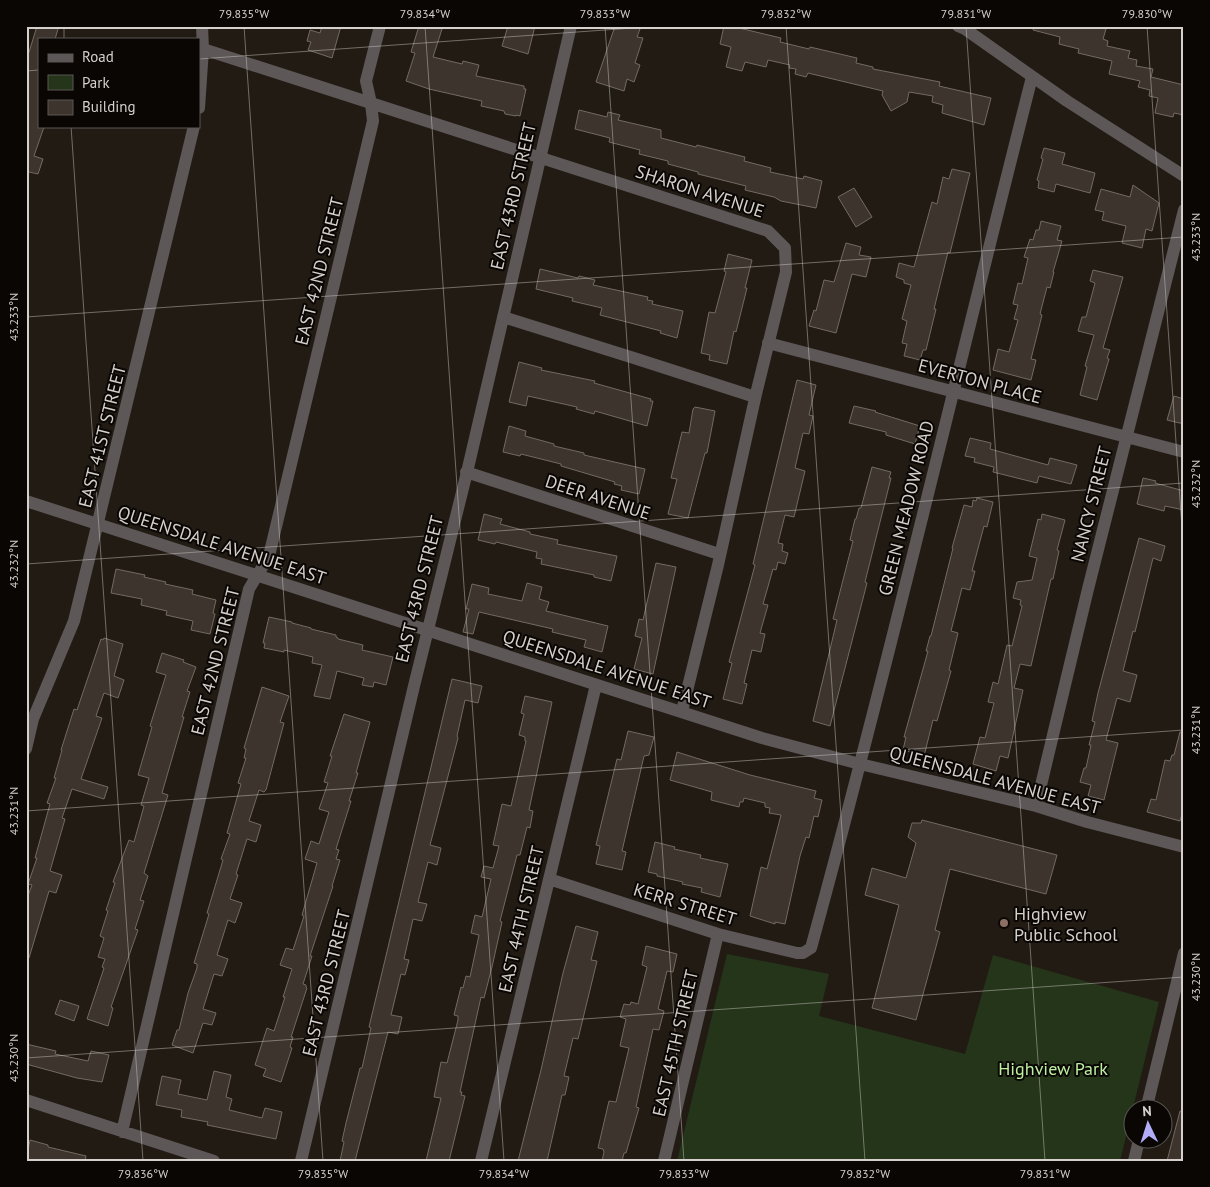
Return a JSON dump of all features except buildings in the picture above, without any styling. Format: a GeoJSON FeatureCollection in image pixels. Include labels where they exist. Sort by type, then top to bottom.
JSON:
{"type":"FeatureCollection","features":[{"type":"Feature","properties":{"kind":"street"},"geometry":{"type":"LineString","coordinates":[[200,93],[203,49],[202,26]]}},
{"type":"Feature","properties":{"kind":"street","name":"EAST 42ND STREET"},"geometry":{"type":"LineString","coordinates":[[122,1132],[246,598],[256,575],[269,556],[373,121],[372,103],[366,81],[380,26]]}},
{"type":"Feature","properties":{"kind":"street","name":"EAST 43RD STREET"},"geometry":{"type":"LineString","coordinates":[[301,1161],[572,26]]}},
{"type":"Feature","properties":{"kind":"street"},"geometry":{"type":"LineString","coordinates":[[958,26],[1067,101],[1184,176]]}},
{"type":"Feature","properties":{"kind":"street","name":"SHARON AVENUE"},"geometry":{"type":"LineString","coordinates":[[203,49],[768,231],[785,248],[786,272],[682,711]]}},
{"type":"Feature","properties":{"kind":"street","name":"GREEN MEADOW ROAD"},"geometry":{"type":"LineString","coordinates":[[811,948],[860,764],[1032,76]]}},
{"type":"Feature","properties":{"kind":"street","name":"EAST 41ST STREET"},"geometry":{"type":"LineString","coordinates":[[26,748],[33,719],[74,621],[194,128]]}},
{"type":"Feature","properties":{"kind":"street","name":"NANCY STREET"},"geometry":{"type":"LineString","coordinates":[[1036,806],[1088,589],[1184,210]]}},
{"type":"Feature","properties":{"kind":"street"},"geometry":{"type":"LineString","coordinates":[[503,317],[755,397]]}},
{"type":"Feature","properties":{"kind":"street","name":"EVERTON PLACE"},"geometry":{"type":"LineString","coordinates":[[768,343],[1184,452]]}},
{"type":"Feature","properties":{"kind":"street","name":"DEER AVENUE"},"geometry":{"type":"LineString","coordinates":[[466,472],[719,554]]}},
{"type":"Feature","properties":{"kind":"street","name":"QUEENSDALE AVENUE EAST"},"geometry":{"type":"LineString","coordinates":[[26,501],[762,738],[860,764],[1036,806],[1087,822],[1184,847]]}},
{"type":"Feature","properties":{"kind":"street","name":"EAST 44TH STREET"},"geometry":{"type":"LineString","coordinates":[[481,1161],[596,685]]}},
{"type":"Feature","properties":{"kind":"street","name":"KERR STREET"},"geometry":{"type":"LineString","coordinates":[[549,879],[718,934],[797,953],[806,952],[811,948]]}},
{"type":"Feature","properties":{"kind":"street","name":"EAST 45TH STREET"},"geometry":{"type":"LineString","coordinates":[[664,1161],[718,934]]}},
{"type":"Feature","properties":{"kind":"street"},"geometry":{"type":"LineString","coordinates":[[1148,1100],[1184,953]]}},
{"type":"Feature","properties":{"kind":"street"},"geometry":{"type":"LineString","coordinates":[[26,1100],[214,1161]]}},
{"type":"Feature","properties":{"kind":"green space","name":"Highview Park"},"geometry":{"type":"Polygon","coordinates":[[[727,954],[829,974],[819,1016],[965,1054],[993,955],[1159,1002],[1135,1100],[1122,1100],[1123,1150],[1120,1161],[677,1161],[727,954]]]}},
{"type":"Feature","properties":{"kind":"place","name":"Highview Public School"},"geometry":{"type":"Point","coordinates":[1004,923]}}]}
